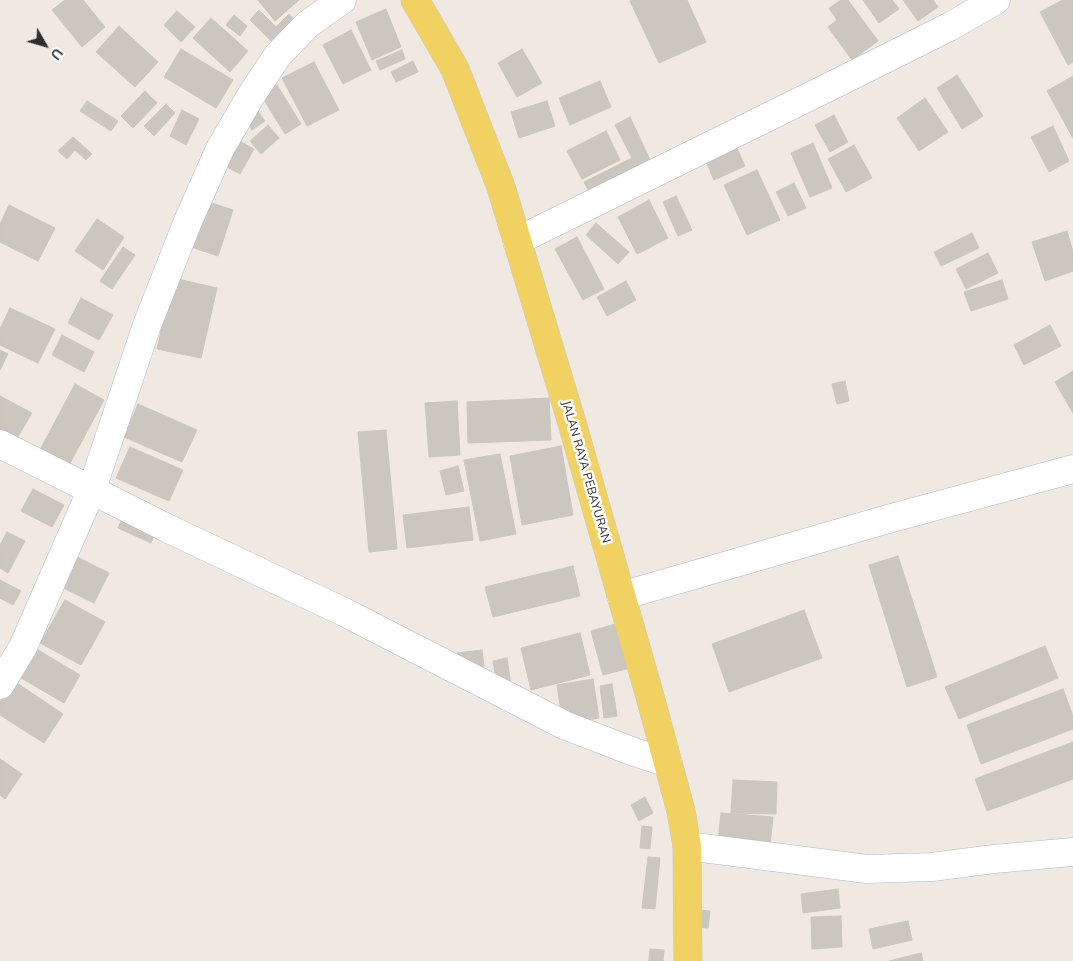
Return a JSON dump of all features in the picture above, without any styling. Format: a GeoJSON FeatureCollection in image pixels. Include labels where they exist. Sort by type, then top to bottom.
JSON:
{"type":"FeatureCollection","features":[{"type":"Feature","properties":{"kind":"main road","name":"JALAN RAYA PEBAYURAN"},"geometry":{"type":"LineString","coordinates":[[415,0],[455,69],[501,187],[572,423],[682,811],[687,846],[688,961]]}},
{"type":"Feature","properties":{"kind":"street"},"geometry":{"type":"LineString","coordinates":[[0,685],[23,647],[92,490],[147,325],[188,220],[220,149],[250,97],[278,55],[308,24],[342,0]]}},
{"type":"Feature","properties":{"kind":"street"},"geometry":{"type":"LineString","coordinates":[[517,241],[949,27],[996,0]]}},
{"type":"Feature","properties":{"kind":"street"},"geometry":{"type":"LineString","coordinates":[[0,444],[178,533],[344,612],[564,725],[668,763]]}},
{"type":"Feature","properties":{"kind":"street"},"geometry":{"type":"LineString","coordinates":[[621,596],[888,519],[1073,469]]}},
{"type":"Feature","properties":{"kind":"street"},"geometry":{"type":"LineString","coordinates":[[687,846],[867,869],[932,867],[1073,852]]}},
{"type":"Feature","properties":{"kind":"building"},"geometry":{"type":"Polygon","coordinates":[[[65,0],[83,0],[105,27],[82,47],[52,10],[65,0]]]}},
{"type":"Feature","properties":{"kind":"building"},"geometry":{"type":"Polygon","coordinates":[[[258,0],[299,0],[275,21],[258,0]]]}},
{"type":"Feature","properties":{"kind":"building"},"geometry":{"type":"Polygon","coordinates":[[[687,0],[706,42],[659,63],[630,1],[687,0]]]}},
{"type":"Feature","properties":{"kind":"building"},"geometry":{"type":"Polygon","coordinates":[[[841,0],[848,0],[878,41],[852,60],[828,27],[837,20],[829,8],[841,0]]]}},
{"type":"Feature","properties":{"kind":"building"},"geometry":{"type":"Polygon","coordinates":[[[863,0],[892,0],[899,9],[879,23],[863,0]]]}},
{"type":"Feature","properties":{"kind":"building"},"geometry":{"type":"Polygon","coordinates":[[[903,0],[933,0],[938,7],[918,21],[903,0]]]}},
{"type":"Feature","properties":{"kind":"building"},"geometry":{"type":"Polygon","coordinates":[[[1063,0],[1073,0],[1073,62],[1068,65],[1040,12],[1063,0]]]}},
{"type":"Feature","properties":{"kind":"building"},"geometry":{"type":"Polygon","coordinates":[[[386,9],[401,47],[372,60],[356,22],[386,9]]]}},
{"type":"Feature","properties":{"kind":"building"},"geometry":{"type":"Polygon","coordinates":[[[259,10],[276,27],[289,14],[299,25],[276,46],[250,20],[259,10]]]}},
{"type":"Feature","properties":{"kind":"building"},"geometry":{"type":"Polygon","coordinates":[[[177,11],[195,27],[181,42],[164,25],[177,11]]]}},
{"type":"Feature","properties":{"kind":"building"},"geometry":{"type":"Polygon","coordinates":[[[234,15],[247,26],[240,36],[226,25],[234,15]]]}},
{"type":"Feature","properties":{"kind":"building"},"geometry":{"type":"Polygon","coordinates":[[[211,18],[248,51],[230,72],[193,38],[211,18]]]}},
{"type":"Feature","properties":{"kind":"building"},"geometry":{"type":"Polygon","coordinates":[[[119,26],[158,62],[135,87],[96,52],[119,26]]]}},
{"type":"Feature","properties":{"kind":"building"},"geometry":{"type":"Polygon","coordinates":[[[351,30],[371,70],[343,84],[323,45],[351,30]]]}},
{"type":"Feature","properties":{"kind":"building"},"geometry":{"type":"Polygon","coordinates":[[[181,49],[233,80],[216,108],[164,77],[181,49]]]}},
{"type":"Feature","properties":{"kind":"building"},"geometry":{"type":"Polygon","coordinates":[[[522,49],[542,83],[517,97],[498,63],[522,49]]]}},
{"type":"Feature","properties":{"kind":"building"},"geometry":{"type":"Polygon","coordinates":[[[402,50],[405,59],[380,70],[376,61],[402,50]]]}},
{"type":"Feature","properties":{"kind":"building"},"geometry":{"type":"Polygon","coordinates":[[[413,61],[418,72],[396,82],[391,72],[413,61]]]}},
{"type":"Feature","properties":{"kind":"building"},"geometry":{"type":"Polygon","coordinates":[[[314,62],[339,110],[307,126],[282,78],[314,62]]]}},
{"type":"Feature","properties":{"kind":"building"},"geometry":{"type":"Polygon","coordinates":[[[957,75],[983,116],[962,129],[937,88],[957,75]]]}},
{"type":"Feature","properties":{"kind":"building"},"geometry":{"type":"Polygon","coordinates":[[[1073,76],[1073,138],[1047,91],[1073,76]]]}},
{"type":"Feature","properties":{"kind":"building"},"geometry":{"type":"Polygon","coordinates":[[[600,81],[611,107],[570,125],[559,98],[600,81]]]}},
{"type":"Feature","properties":{"kind":"building"},"geometry":{"type":"Polygon","coordinates":[[[277,85],[301,124],[285,134],[261,95],[277,85]]]}},
{"type":"Feature","properties":{"kind":"building"},"geometry":{"type":"Polygon","coordinates":[[[145,91],[157,103],[133,128],[121,116],[145,91]]]}},
{"type":"Feature","properties":{"kind":"building"},"geometry":{"type":"Polygon","coordinates":[[[925,98],[948,132],[919,151],[897,118],[925,98]]]}},
{"type":"Feature","properties":{"kind":"building"},"geometry":{"type":"Polygon","coordinates":[[[87,101],[118,121],[111,131],[80,111],[87,101]]]}},
{"type":"Feature","properties":{"kind":"building"},"geometry":{"type":"Polygon","coordinates":[[[547,101],[555,126],[519,138],[511,112],[547,101]]]}},
{"type":"Feature","properties":{"kind":"building"},"geometry":{"type":"Polygon","coordinates":[[[166,104],[175,113],[154,136],[144,126],[166,104]]]}},
{"type":"Feature","properties":{"kind":"building"},"geometry":{"type":"Polygon","coordinates":[[[256,108],[265,121],[252,130],[243,117],[256,108]]]}},
{"type":"Feature","properties":{"kind":"building"},"geometry":{"type":"Polygon","coordinates":[[[182,110],[199,119],[186,145],[170,136],[182,110]]]}},
{"type":"Feature","properties":{"kind":"building"},"geometry":{"type":"Polygon","coordinates":[[[834,115],[848,142],[830,152],[815,125],[834,115]]]}},
{"type":"Feature","properties":{"kind":"building"},"geometry":{"type":"Polygon","coordinates":[[[630,117],[652,164],[591,196],[584,182],[632,158],[615,125],[630,117]]]}},
{"type":"Feature","properties":{"kind":"building"},"geometry":{"type":"Polygon","coordinates":[[[268,125],[279,138],[261,154],[250,141],[268,125]]]}},
{"type":"Feature","properties":{"kind":"building"},"geometry":{"type":"Polygon","coordinates":[[[1053,126],[1069,161],[1049,172],[1031,137],[1053,126]]]}},
{"type":"Feature","properties":{"kind":"building"},"geometry":{"type":"Polygon","coordinates":[[[606,131],[620,160],[582,179],[567,151],[606,131]]]}},
{"type":"Feature","properties":{"kind":"building"},"geometry":{"type":"Polygon","coordinates":[[[230,136],[254,149],[240,174],[216,161],[230,136]]]}},
{"type":"Feature","properties":{"kind":"building"},"geometry":{"type":"Polygon","coordinates":[[[73,137],[92,154],[86,160],[75,150],[67,159],[58,151],[73,137]]]}},
{"type":"Feature","properties":{"kind":"building"},"geometry":{"type":"Polygon","coordinates":[[[813,143],[832,188],[810,197],[791,153],[813,143]]]}},
{"type":"Feature","properties":{"kind":"building"},"geometry":{"type":"Polygon","coordinates":[[[854,145],[872,178],[846,192],[828,159],[854,145]]]}},
{"type":"Feature","properties":{"kind":"building"},"geometry":{"type":"Polygon","coordinates":[[[736,146],[745,166],[714,180],[705,159],[736,146]]]}},
{"type":"Feature","properties":{"kind":"building"},"geometry":{"type":"Polygon","coordinates":[[[757,170],[780,220],[747,235],[724,185],[757,170]]]}},
{"type":"Feature","properties":{"kind":"building"},"geometry":{"type":"Polygon","coordinates":[[[794,183],[806,208],[788,216],[776,192],[794,183]]]}},
{"type":"Feature","properties":{"kind":"building"},"geometry":{"type":"Polygon","coordinates":[[[676,196],[692,230],[678,236],[663,202],[676,196]]]}},
{"type":"Feature","properties":{"kind":"building"},"geometry":{"type":"Polygon","coordinates":[[[203,200],[233,210],[218,256],[188,246],[203,200]]]}},
{"type":"Feature","properties":{"kind":"building"},"geometry":{"type":"Polygon","coordinates":[[[649,200],[668,238],[637,254],[618,217],[649,200]]]}},
{"type":"Feature","properties":{"kind":"building"},"geometry":{"type":"Polygon","coordinates":[[[9,205],[55,228],[38,261],[0,242],[0,224],[9,205]]]}},
{"type":"Feature","properties":{"kind":"building"},"geometry":{"type":"Polygon","coordinates":[[[97,219],[124,237],[103,270],[75,251],[97,219]]]}},
{"type":"Feature","properties":{"kind":"building"},"geometry":{"type":"Polygon","coordinates":[[[596,223],[629,252],[618,264],[586,235],[596,223]]]}},
{"type":"Feature","properties":{"kind":"building"},"geometry":{"type":"Polygon","coordinates":[[[1067,231],[1073,252],[1073,271],[1045,281],[1032,242],[1067,231]]]}},
{"type":"Feature","properties":{"kind":"building"},"geometry":{"type":"Polygon","coordinates":[[[972,233],[979,248],[941,266],[934,252],[972,233]]]}},
{"type":"Feature","properties":{"kind":"building"},"geometry":{"type":"Polygon","coordinates":[[[577,237],[604,289],[583,300],[555,249],[577,237]]]}},
{"type":"Feature","properties":{"kind":"building"},"geometry":{"type":"Polygon","coordinates":[[[123,247],[135,255],[112,289],[100,281],[123,247]]]}},
{"type":"Feature","properties":{"kind":"building"},"geometry":{"type":"Polygon","coordinates":[[[988,253],[998,273],[966,289],[956,269],[988,253]]]}},
{"type":"Feature","properties":{"kind":"building"},"geometry":{"type":"Polygon","coordinates":[[[173,278],[217,288],[201,358],[157,349],[173,278]]]}},
{"type":"Feature","properties":{"kind":"building"},"geometry":{"type":"Polygon","coordinates":[[[1002,280],[1008,299],[971,311],[964,292],[1002,280]]]}},
{"type":"Feature","properties":{"kind":"building"},"geometry":{"type":"Polygon","coordinates":[[[626,281],[636,300],[607,316],[597,297],[626,281]]]}},
{"type":"Feature","properties":{"kind":"building"},"geometry":{"type":"Polygon","coordinates":[[[81,298],[113,315],[99,340],[68,323],[81,298]]]}},
{"type":"Feature","properties":{"kind":"building"},"geometry":{"type":"Polygon","coordinates":[[[10,308],[55,329],[38,363],[0,345],[0,329],[10,308]]]}},
{"type":"Feature","properties":{"kind":"building"},"geometry":{"type":"Polygon","coordinates":[[[1050,325],[1061,346],[1024,365],[1014,345],[1050,325]]]}},
{"type":"Feature","properties":{"kind":"building"},"geometry":{"type":"Polygon","coordinates":[[[62,335],[94,352],[84,372],[52,355],[62,335]]]}},
{"type":"Feature","properties":{"kind":"building"},"geometry":{"type":"Polygon","coordinates":[[[0,350],[8,354],[0,370],[0,350]]]}},
{"type":"Feature","properties":{"kind":"building"},"geometry":{"type":"Polygon","coordinates":[[[1073,371],[1073,413],[1055,382],[1073,371]]]}},
{"type":"Feature","properties":{"kind":"building"},"geometry":{"type":"Polygon","coordinates":[[[845,381],[849,401],[837,404],[832,384],[845,381]]]}},
{"type":"Feature","properties":{"kind":"building"},"geometry":{"type":"Polygon","coordinates":[[[75,384],[104,400],[69,465],[40,450],[75,384]]]}},
{"type":"Feature","properties":{"kind":"building"},"geometry":{"type":"Polygon","coordinates":[[[0,396],[32,413],[16,440],[0,432],[0,396]]]}},
{"type":"Feature","properties":{"kind":"building"},"geometry":{"type":"Polygon","coordinates":[[[549,398],[551,440],[468,443],[467,402],[549,398]]]}},
{"type":"Feature","properties":{"kind":"building"},"geometry":{"type":"Polygon","coordinates":[[[457,401],[460,455],[429,457],[425,403],[457,401]]]}},
{"type":"Feature","properties":{"kind":"building"},"geometry":{"type":"Polygon","coordinates":[[[138,404],[197,430],[182,462],[124,437],[138,404]]]}},
{"type":"Feature","properties":{"kind":"building"},"geometry":{"type":"Polygon","coordinates":[[[386,430],[397,549],[369,552],[358,432],[386,430]]]}},
{"type":"Feature","properties":{"kind":"building"},"geometry":{"type":"Polygon","coordinates":[[[561,446],[573,515],[522,525],[510,456],[561,446]]]}},
{"type":"Feature","properties":{"kind":"building"},"geometry":{"type":"Polygon","coordinates":[[[130,447],[183,470],[169,501],[116,478],[130,447]]]}},
{"type":"Feature","properties":{"kind":"building"},"geometry":{"type":"Polygon","coordinates":[[[500,454],[516,534],[480,541],[464,460],[500,454]]]}},
{"type":"Feature","properties":{"kind":"building"},"geometry":{"type":"Polygon","coordinates":[[[458,466],[464,491],[446,495],[440,471],[458,466]]]}},
{"type":"Feature","properties":{"kind":"building"},"geometry":{"type":"Polygon","coordinates":[[[33,489],[64,505],[52,527],[21,511],[33,489]]]}},
{"type":"Feature","properties":{"kind":"building"},"geometry":{"type":"Polygon","coordinates":[[[469,507],[473,540],[407,548],[403,515],[469,507]]]}},
{"type":"Feature","properties":{"kind":"building"},"geometry":{"type":"Polygon","coordinates":[[[125,512],[158,527],[151,543],[118,528],[125,512]]]}},
{"type":"Feature","properties":{"kind":"building"},"geometry":{"type":"Polygon","coordinates":[[[7,532],[25,541],[8,573],[0,568],[0,545],[7,532]]]}},
{"type":"Feature","properties":{"kind":"building"},"geometry":{"type":"Polygon","coordinates":[[[898,556],[937,677],[907,687],[869,565],[898,556]]]}},
{"type":"Feature","properties":{"kind":"building"},"geometry":{"type":"Polygon","coordinates":[[[77,557],[109,573],[94,603],[61,587],[77,557]]]}},
{"type":"Feature","properties":{"kind":"building"},"geometry":{"type":"Polygon","coordinates":[[[573,566],[580,596],[493,617],[485,587],[573,566]]]}},
{"type":"Feature","properties":{"kind":"building"},"geometry":{"type":"Polygon","coordinates":[[[0,580],[21,591],[13,605],[0,598],[0,580]]]}},
{"type":"Feature","properties":{"kind":"building"},"geometry":{"type":"Polygon","coordinates":[[[65,600],[105,622],[81,665],[40,643],[65,600]]]}},
{"type":"Feature","properties":{"kind":"building"},"geometry":{"type":"Polygon","coordinates":[[[804,610],[822,658],[729,692],[712,644],[804,610]]]}},
{"type":"Feature","properties":{"kind":"building"},"geometry":{"type":"Polygon","coordinates":[[[619,623],[630,668],[603,675],[591,631],[619,623]]]}},
{"type":"Feature","properties":{"kind":"building"},"geometry":{"type":"Polygon","coordinates":[[[580,633],[590,675],[531,690],[521,648],[580,633]]]}},
{"type":"Feature","properties":{"kind":"building"},"geometry":{"type":"Polygon","coordinates":[[[1045,646],[1058,678],[959,719],[945,687],[1045,646]]]}},
{"type":"Feature","properties":{"kind":"building"},"geometry":{"type":"Polygon","coordinates":[[[38,650],[80,675],[64,703],[21,678],[38,650]]]}},
{"type":"Feature","properties":{"kind":"building"},"geometry":{"type":"Polygon","coordinates":[[[482,650],[484,666],[459,670],[457,653],[482,650]]]}},
{"type":"Feature","properties":{"kind":"building"},"geometry":{"type":"Polygon","coordinates":[[[507,658],[511,686],[498,688],[493,661],[507,658]]]}},
{"type":"Feature","properties":{"kind":"building"},"geometry":{"type":"Polygon","coordinates":[[[593,679],[599,718],[563,724],[557,685],[593,679]]]}},
{"type":"Feature","properties":{"kind":"building"},"geometry":{"type":"Polygon","coordinates":[[[14,681],[63,714],[44,743],[0,715],[0,702],[14,681]]]}},
{"type":"Feature","properties":{"kind":"building"},"geometry":{"type":"Polygon","coordinates":[[[612,684],[617,716],[604,718],[600,686],[612,684]]]}},
{"type":"Feature","properties":{"kind":"building"},"geometry":{"type":"Polygon","coordinates":[[[1063,689],[1073,716],[1073,729],[981,764],[967,725],[1063,689]]]}},
{"type":"Feature","properties":{"kind":"building"},"geometry":{"type":"Polygon","coordinates":[[[1073,742],[1073,779],[987,811],[975,779],[1073,742]]]}},
{"type":"Feature","properties":{"kind":"building"},"geometry":{"type":"Polygon","coordinates":[[[0,759],[22,774],[5,799],[0,795],[0,759]]]}},
{"type":"Feature","properties":{"kind":"building"},"geometry":{"type":"Polygon","coordinates":[[[733,780],[777,782],[776,814],[731,813],[733,780]]]}},
{"type":"Feature","properties":{"kind":"building"},"geometry":{"type":"Polygon","coordinates":[[[645,797],[653,813],[639,821],[631,805],[645,797]]]}},
{"type":"Feature","properties":{"kind":"building"},"geometry":{"type":"Polygon","coordinates":[[[721,813],[773,817],[770,845],[718,841],[721,813]]]}},
{"type":"Feature","properties":{"kind":"building"},"geometry":{"type":"Polygon","coordinates":[[[642,826],[652,827],[650,849],[640,848],[642,826]]]}},
{"type":"Feature","properties":{"kind":"building"},"geometry":{"type":"Polygon","coordinates":[[[648,857],[660,858],[655,909],[642,908],[648,857]]]}},
{"type":"Feature","properties":{"kind":"building"},"geometry":{"type":"Polygon","coordinates":[[[838,889],[840,908],[803,913],[801,894],[838,889]]]}},
{"type":"Feature","properties":{"kind":"building"},"geometry":{"type":"Polygon","coordinates":[[[697,910],[710,911],[708,928],[696,927],[697,910]]]}},
{"type":"Feature","properties":{"kind":"building"},"geometry":{"type":"Polygon","coordinates":[[[841,916],[842,947],[812,949],[811,917],[841,916]]]}},
{"type":"Feature","properties":{"kind":"building"},"geometry":{"type":"Polygon","coordinates":[[[908,921],[912,940],[873,949],[869,929],[908,921]]]}},
{"type":"Feature","properties":{"kind":"building"},"geometry":{"type":"Polygon","coordinates":[[[650,949],[664,950],[663,961],[649,961],[650,949]]]}},
{"type":"Feature","properties":{"kind":"building"},"geometry":{"type":"Polygon","coordinates":[[[921,953],[923,961],[889,961],[921,953]]]}}]}
